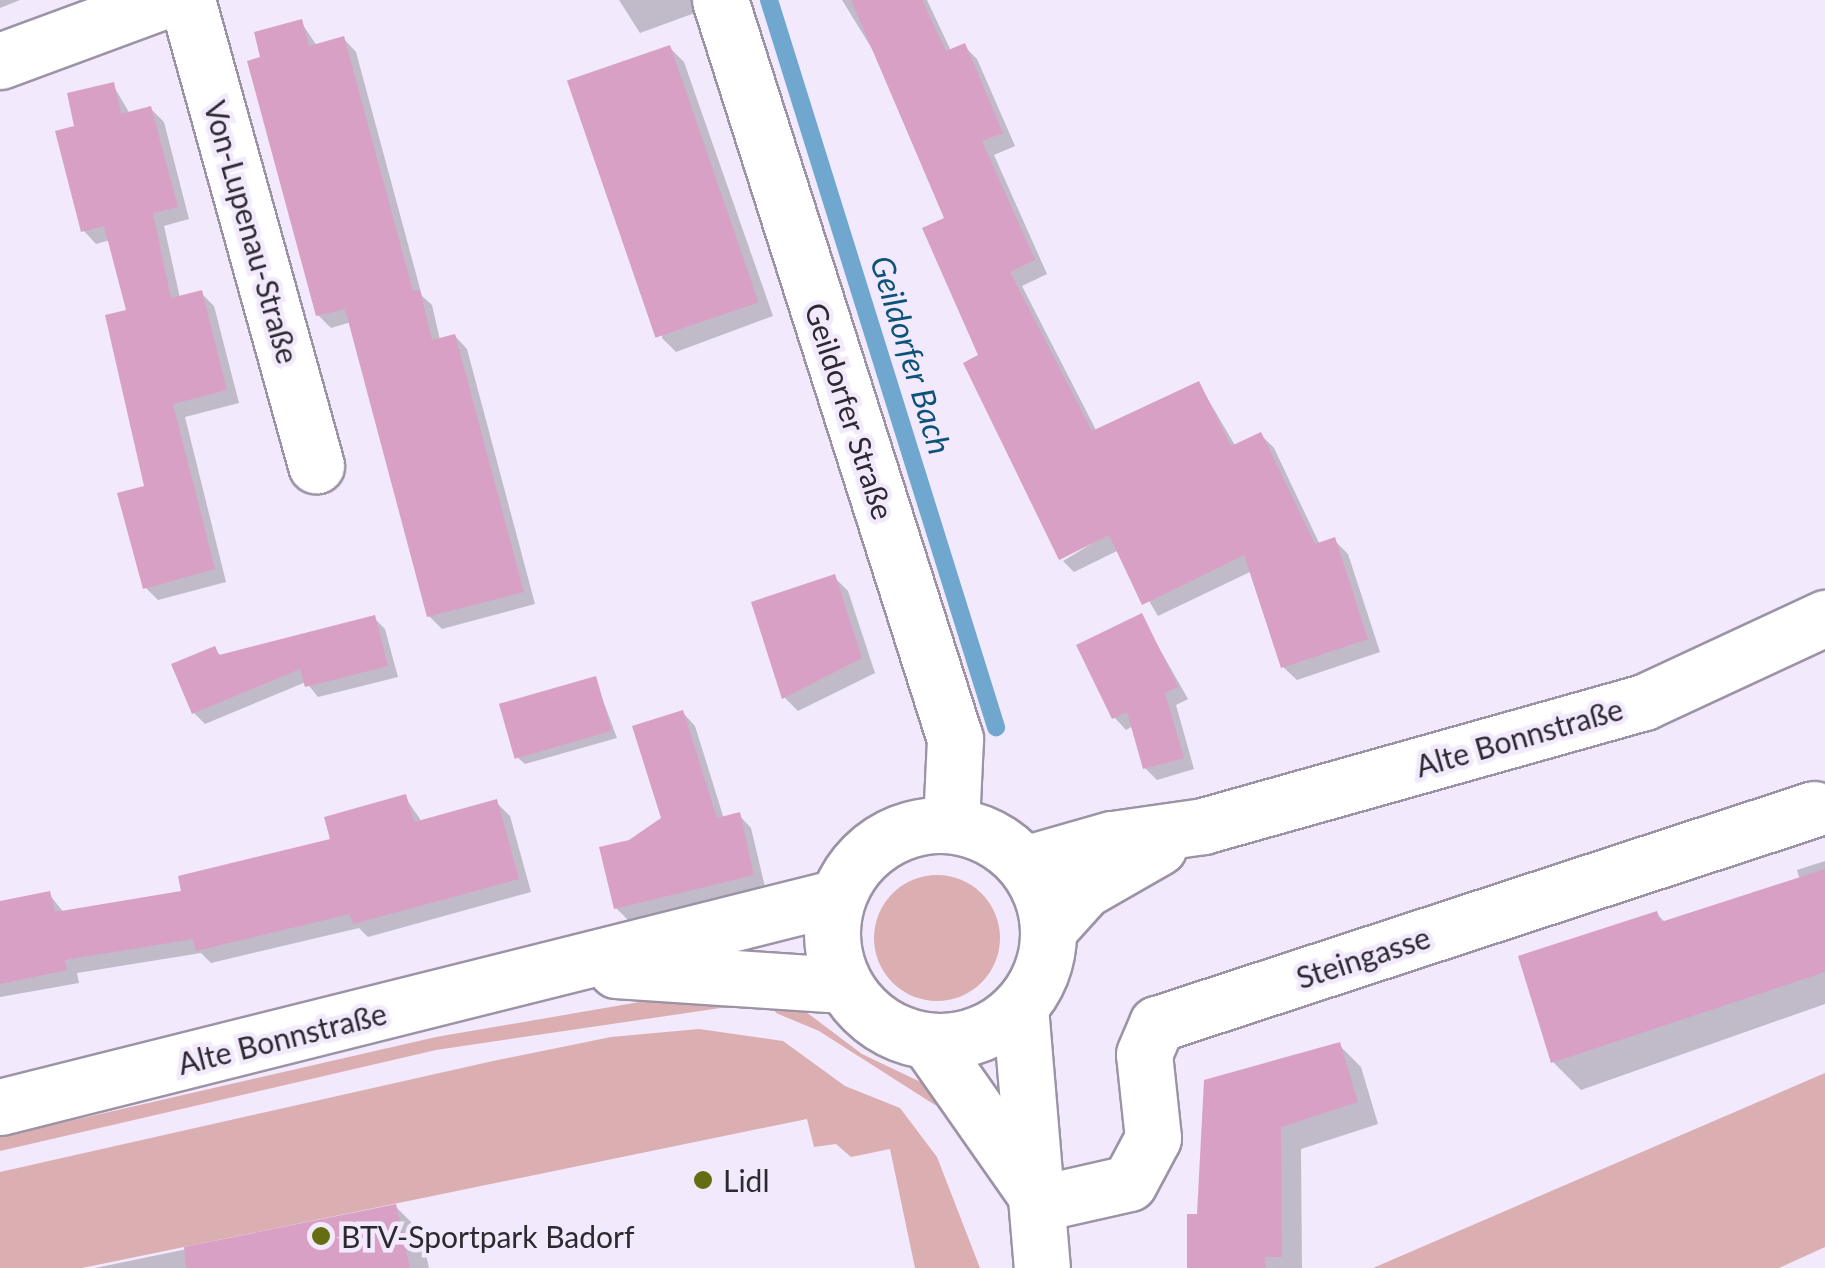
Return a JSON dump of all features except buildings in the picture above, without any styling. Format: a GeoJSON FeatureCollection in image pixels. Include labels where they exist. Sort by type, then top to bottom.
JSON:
{"type":"FeatureCollection","features":[{"type":"Feature","properties":{"kind":"main road"},"geometry":{"type":"LineString","coordinates":[[0,61],[165,0]]}},
{"type":"Feature","properties":{"kind":"main road","name":"Von-Lupenau-Straße"},"geometry":{"type":"LineString","coordinates":[[187,0],[316,465]]}},
{"type":"Feature","properties":{"kind":"main road","name":"Geildorfer Straße"},"geometry":{"type":"LineString","coordinates":[[720,0],[955,739],[951,824]]}},
{"type":"Feature","properties":{"kind":"main road","name":"Alte Bonnstraße"},"geometry":{"type":"LineString","coordinates":[[1024,864],[1112,839],[1202,826],[1644,702],[1825,618]]}},
{"type":"Feature","properties":{"kind":"main road","name":"Steingasse"},"geometry":{"type":"LineString","coordinates":[[1041,1202],[1130,1182],[1153,1138],[1144,1054],[1158,1024],[1814,809]]}},
{"type":"Feature","properties":{"kind":"main road"},"geometry":{"type":"LineString","coordinates":[[951,824],[992,837],[1024,864],[1041,895],[1048,929],[1042,971],[1020,1007],[993,1028],[928,1041],[894,1032],[865,1012],[844,985],[831,942],[837,897],[854,866],[881,841],[915,827],[951,824]]}},
{"type":"Feature","properties":{"kind":"main road","name":"Alte Bonnstraße"},"geometry":{"type":"LineString","coordinates":[[1048,929],[1084,890],[1202,826]]}},
{"type":"Feature","properties":{"kind":"main road","name":"Alte Bonnstraße"},"geometry":{"type":"LineString","coordinates":[[0,1107],[837,897]]}},
{"type":"Feature","properties":{"kind":"main road","name":"Alte Bonnstraße"},"geometry":{"type":"LineString","coordinates":[[563,968],[844,985]]}},
{"type":"Feature","properties":{"kind":"main road"},"geometry":{"type":"LineString","coordinates":[[1020,1007],[1041,1202],[1042,1268]]}},
{"type":"Feature","properties":{"kind":"main road"},"geometry":{"type":"LineString","coordinates":[[928,1041],[1041,1202]]}},
{"type":"Feature","properties":{"kind":"shaded area"},"geometry":{"type":"Polygon","coordinates":[[[937,875],[961,879],[982,893],[996,914],[1000,938],[996,962],[982,983],[961,997],[937,1001],[913,997],[892,983],[878,962],[874,938],[878,914],[892,893],[913,879],[937,875]]]}},
{"type":"Feature","properties":{"kind":"shaded area"},"geometry":{"type":"Polygon","coordinates":[[[729,994],[734,1006],[436,1050],[0,1151],[0,1137],[436,1037],[663,998],[729,994]]]}},
{"type":"Feature","properties":{"kind":"shaded area"},"geometry":{"type":"Polygon","coordinates":[[[770,1002],[806,1012],[862,1054],[931,1087],[943,1102],[935,1105],[819,1031],[776,1013],[770,1002]]]}},
{"type":"Feature","properties":{"kind":"shaded area"},"geometry":{"type":"Polygon","coordinates":[[[699,1029],[783,1041],[845,1086],[900,1108],[937,1157],[980,1268],[915,1268],[890,1149],[851,1157],[836,1144],[814,1147],[807,1119],[82,1268],[0,1268],[0,1172],[493,1061],[611,1037],[699,1029]]]}},
{"type":"Feature","properties":{"kind":"shaded area"},"geometry":{"type":"Polygon","coordinates":[[[1825,1073],[1825,1247],[1779,1268],[1373,1268],[1825,1073]]]}},
{"type":"Feature","properties":{"kind":"waterway","name":"Geildorfer Bach"},"geometry":{"type":"LineString","coordinates":[[769,0],[996,727]]}},
{"type":"Feature","properties":{"kind":"place","name":"Lidl"},"geometry":{"type":"Point","coordinates":[703,1180]}},
{"type":"Feature","properties":{"kind":"place","name":"BTV-Sportpark Badorf"},"geometry":{"type":"Point","coordinates":[321,1236]}}]}
